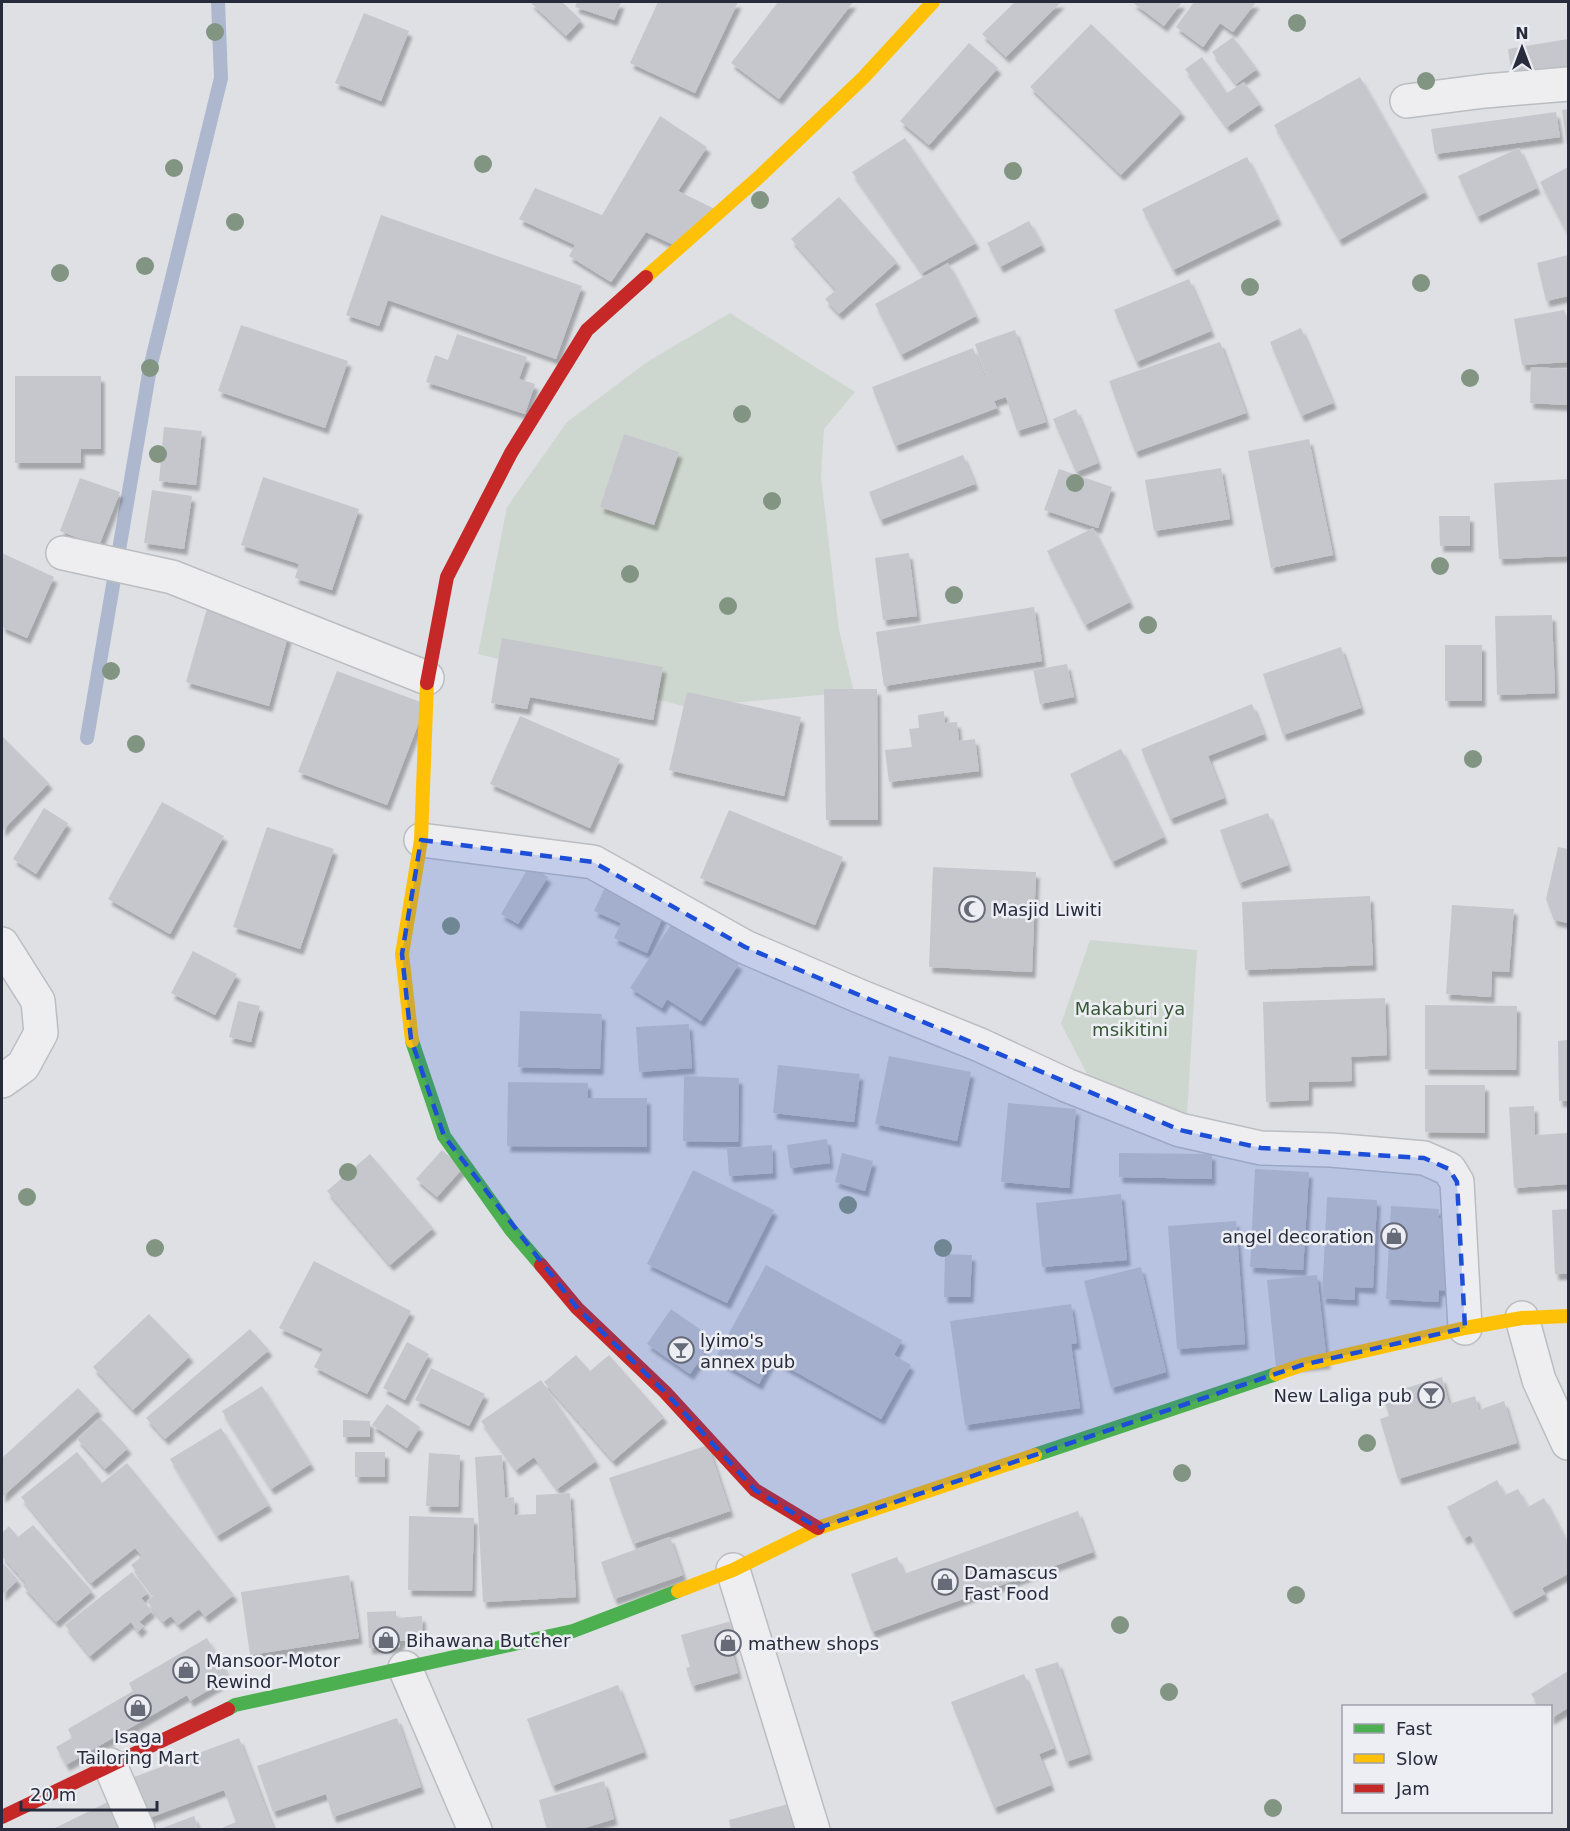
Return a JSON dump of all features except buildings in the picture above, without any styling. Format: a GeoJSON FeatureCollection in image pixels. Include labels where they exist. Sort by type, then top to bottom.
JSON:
{"type":"FeatureCollection","features":[{"type":"Feature","properties":{"kind":"street"},"geometry":{"type":"LineString","coordinates":[[818,1528],[755,1490],[665,1392],[577,1308],[512,1230],[444,1136],[411,1039],[402,954],[421,840],[427,678],[447,577],[512,453],[587,330],[750,185],[855,85],[933,2]]}},
{"type":"Feature","properties":{"kind":"street"},"geometry":{"type":"LineString","coordinates":[[1407,101],[1485,91],[1569,84]]}},
{"type":"Feature","properties":{"kind":"street"},"geometry":{"type":"LineString","coordinates":[[63,553],[172,577],[427,678]]}},
{"type":"Feature","properties":{"kind":"street"},"geometry":{"type":"LineString","coordinates":[[421,840],[593,862],[745,947],[980,1045],[1066,1085],[1180,1130],[1261,1148],[1331,1150],[1424,1158],[1449,1169],[1457,1182],[1465,1328]]}},
{"type":"Feature","properties":{"kind":"street"},"geometry":{"type":"LineString","coordinates":[[2,944],[38,1001],[41,1033],[23,1066],[2,1081]]}},
{"type":"Feature","properties":{"kind":"street"},"geometry":{"type":"LineString","coordinates":[[2,1817],[235,1705],[573,1631],[733,1570],[818,1528],[1302,1365],[1465,1328],[1521,1318],[1569,1316]]}},
{"type":"Feature","properties":{"kind":"street"},"geometry":{"type":"LineString","coordinates":[[1521,1318],[1539,1380],[1569,1443]]}},
{"type":"Feature","properties":{"kind":"street"},"geometry":{"type":"LineString","coordinates":[[733,1570],[813,1830]]}},
{"type":"Feature","properties":{"kind":"street"},"geometry":{"type":"LineString","coordinates":[[405,1668],[475,1830]]}},
{"type":"Feature","properties":{"kind":"street"},"geometry":{"type":"LineString","coordinates":[[110,1766],[138,1830]]}},
{"type":"Feature","properties":{"kind":"highlighted area"},"geometry":{"type":"Polygon","coordinates":[[[421,840],[593,862],[745,947],[1180,1130],[1261,1148],[1424,1158],[1449,1169],[1457,1182],[1465,1328],[1302,1365],[818,1528],[755,1490],[665,1392],[577,1308],[444,1136],[411,1039],[402,954],[421,840]]]}},
{"type":"Feature","properties":{"kind":"green space"},"geometry":{"type":"Polygon","coordinates":[[[730,313],[855,392],[824,429],[821,477],[839,630],[854,692],[687,707],[478,654],[507,507],[567,422],[647,362],[730,313]]]}},
{"type":"Feature","properties":{"kind":"green space","name":"Makaburi ya msikitini"},"geometry":{"type":"Polygon","coordinates":[[[1090,940],[1197,950],[1187,1115],[1104,1106],[1061,1024],[1090,940]]]}},
{"type":"Feature","properties":{"kind":"waterway"},"geometry":{"type":"LineString","coordinates":[[87,738],[150,368],[221,78],[218,2]]}},
{"type":"Feature","properties":{"kind":"traffic: fast"},"geometry":{"type":"LineString","coordinates":[[412,1041],[444,1136],[511,1230],[541,1265]]}},
{"type":"Feature","properties":{"kind":"traffic: fast"},"geometry":{"type":"LineString","coordinates":[[1035,1455],[1276,1374]]}},
{"type":"Feature","properties":{"kind":"traffic: fast"},"geometry":{"type":"LineString","coordinates":[[228,1709],[235,1705],[573,1631],[678,1591]]}},
{"type":"Feature","properties":{"kind":"traffic: slow"},"geometry":{"type":"LineString","coordinates":[[646,277],[759,177],[863,78],[933,2]]}},
{"type":"Feature","properties":{"kind":"traffic: slow"},"geometry":{"type":"LineString","coordinates":[[412,1041],[402,954],[421,840],[427,683]]}},
{"type":"Feature","properties":{"kind":"traffic: slow"},"geometry":{"type":"LineString","coordinates":[[1276,1374],[1302,1365],[1465,1328],[1522,1318],[1568,1316]]}},
{"type":"Feature","properties":{"kind":"traffic: slow"},"geometry":{"type":"LineString","coordinates":[[678,1591],[733,1570],[818,1528],[1035,1455]]}},
{"type":"Feature","properties":{"kind":"traffic: jam"},"geometry":{"type":"LineString","coordinates":[[427,683],[447,577],[511,453],[587,330],[646,277]]}},
{"type":"Feature","properties":{"kind":"traffic: jam"},"geometry":{"type":"LineString","coordinates":[[541,1265],[577,1308],[665,1392],[755,1490],[818,1528]]}},
{"type":"Feature","properties":{"kind":"traffic: jam"},"geometry":{"type":"LineString","coordinates":[[2,1817],[228,1709]]}},
{"type":"Feature","properties":{"kind":"place","name":"Masjid Liwiti"},"geometry":{"type":"Point","coordinates":[972,909]}},
{"type":"Feature","properties":{"kind":"place","name":"angel decoration"},"geometry":{"type":"Point","coordinates":[1394,1236]}},
{"type":"Feature","properties":{"kind":"place","name":"lyimo's annex pub"},"geometry":{"type":"Point","coordinates":[681,1350]}},
{"type":"Feature","properties":{"kind":"place","name":"New Laliga pub"},"geometry":{"type":"Point","coordinates":[1431,1395]}},
{"type":"Feature","properties":{"kind":"place","name":"Damascus Fast Food"},"geometry":{"type":"Point","coordinates":[945,1582]}},
{"type":"Feature","properties":{"kind":"place","name":"Bihawana Butcher"},"geometry":{"type":"Point","coordinates":[386,1640]}},
{"type":"Feature","properties":{"kind":"place","name":"mathew shops"},"geometry":{"type":"Point","coordinates":[728,1643]}},
{"type":"Feature","properties":{"kind":"place","name":"Mansoor-Motor Rewind"},"geometry":{"type":"Point","coordinates":[186,1670]}},
{"type":"Feature","properties":{"kind":"place","name":"Isaga Tailoring Mart"},"geometry":{"type":"Point","coordinates":[138,1708]}}]}
